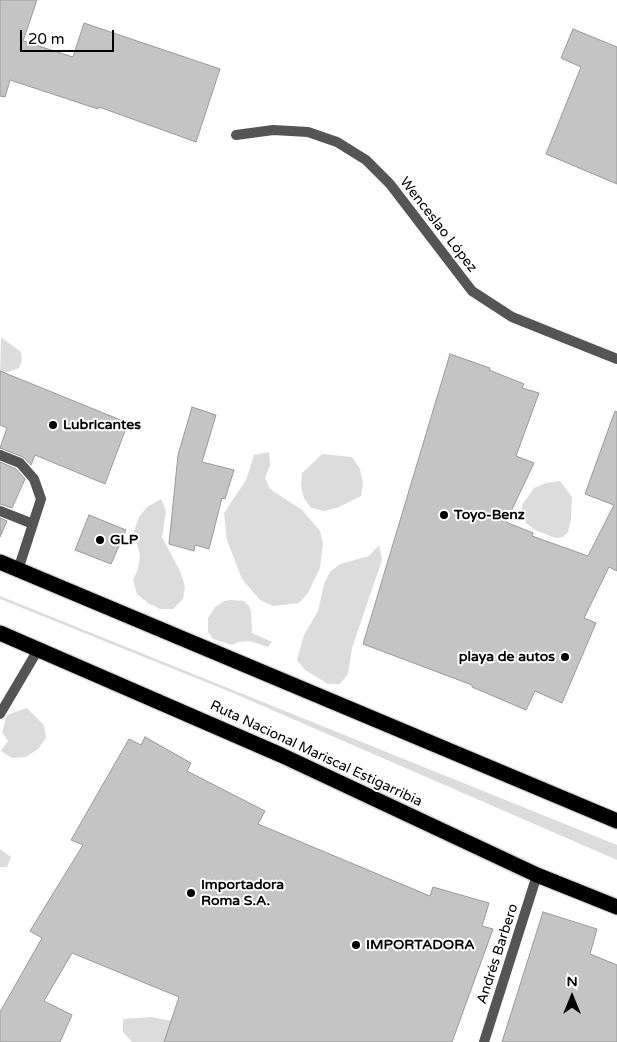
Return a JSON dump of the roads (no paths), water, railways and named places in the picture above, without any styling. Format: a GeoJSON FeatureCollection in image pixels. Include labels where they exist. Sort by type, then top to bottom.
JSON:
{"type":"FeatureCollection","features":[{"type":"Feature","properties":{"kind":"highway"},"geometry":{"type":"LineString","coordinates":[[0,562],[617,821]]}},
{"type":"Feature","properties":{"kind":"highway","name":"Ruta Nacional Mariscal Estigarribia"},"geometry":{"type":"LineString","coordinates":[[0,632],[281,755],[537,875],[617,907]]}},
{"type":"Feature","properties":{"kind":"street","name":"Wenceslao López"},"geometry":{"type":"LineString","coordinates":[[236,135],[273,130],[308,132],[337,142],[366,160],[390,184],[472,291],[512,317],[617,359]]}},
{"type":"Feature","properties":{"kind":"street"},"geometry":{"type":"LineString","coordinates":[[0,455],[20,464],[34,479],[41,499],[18,570]]}},
{"type":"Feature","properties":{"kind":"street"},"geometry":{"type":"LineString","coordinates":[[0,512],[33,524]]}},
{"type":"Feature","properties":{"kind":"street"},"geometry":{"type":"LineString","coordinates":[[0,714],[39,648]]}},
{"type":"Feature","properties":{"kind":"street","name":"Andrés Barbero"},"geometry":{"type":"LineString","coordinates":[[484,1042],[537,875]]}},
{"type":"Feature","properties":{"kind":"place","name":"Lubricantes"},"geometry":{"type":"Point","coordinates":[53,425]}},
{"type":"Feature","properties":{"kind":"place","name":"Toyo-Benz"},"geometry":{"type":"Point","coordinates":[444,515]}},
{"type":"Feature","properties":{"kind":"place","name":"GLP"},"geometry":{"type":"Point","coordinates":[100,540]}},
{"type":"Feature","properties":{"kind":"place","name":"playa de autos"},"geometry":{"type":"Point","coordinates":[565,657]}},
{"type":"Feature","properties":{"kind":"place","name":"Importadora Roma S.A."},"geometry":{"type":"Point","coordinates":[191,893]}},
{"type":"Feature","properties":{"kind":"place","name":"IMPORTADORA"},"geometry":{"type":"Point","coordinates":[356,945]}}]}
